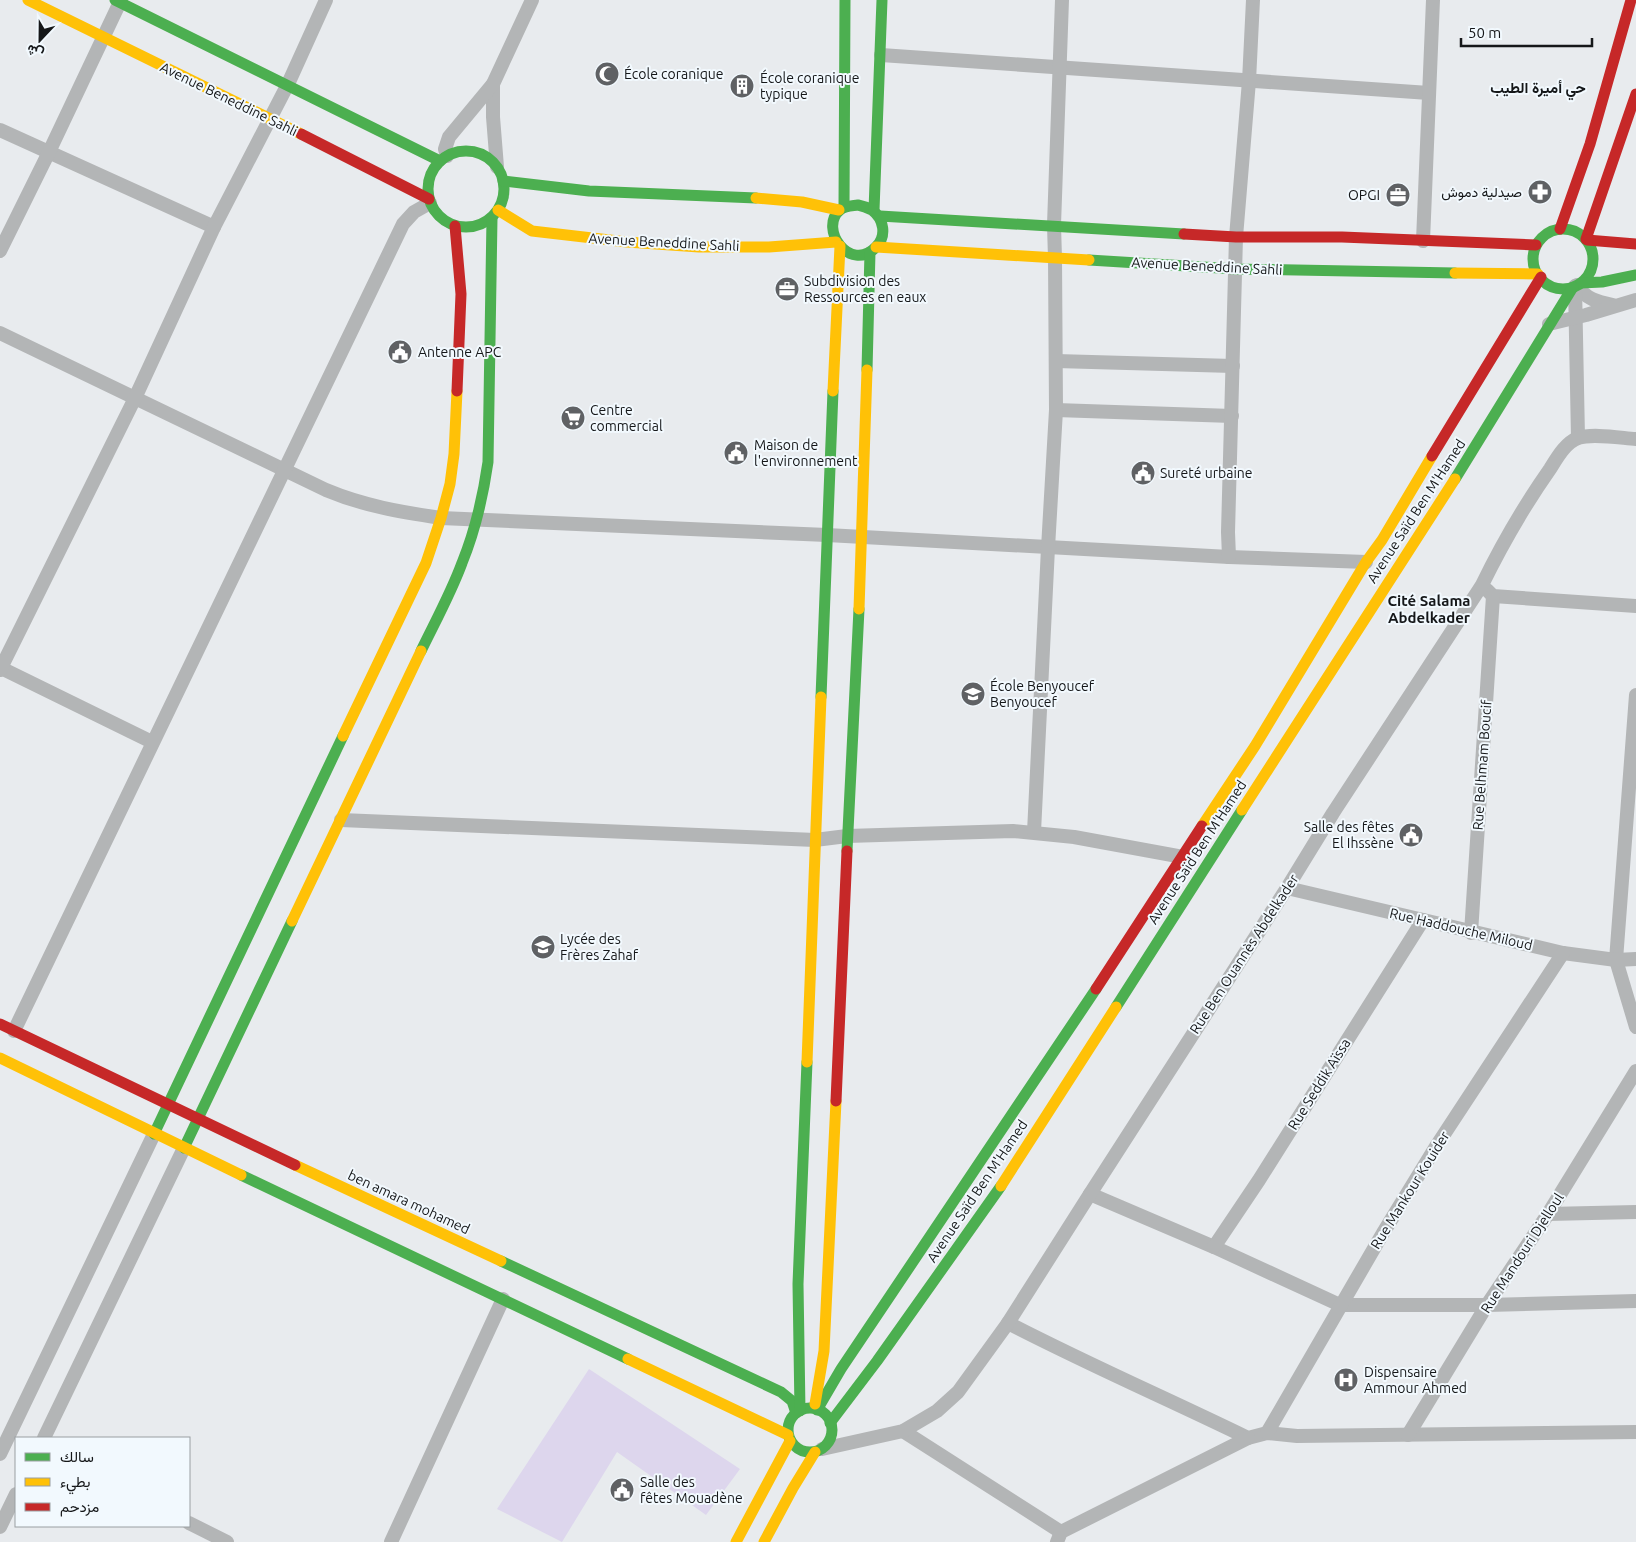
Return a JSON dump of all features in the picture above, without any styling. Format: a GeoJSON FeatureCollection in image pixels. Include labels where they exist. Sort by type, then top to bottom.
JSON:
{"type":"FeatureCollection","features":[{"type":"Feature","properties":{"kind":"street","name":"Avenue Beneddine Sahli"},"geometry":{"type":"LineString","coordinates":[[28,0],[365,165],[429,201]]}},
{"type":"Feature","properties":{"kind":"street"},"geometry":{"type":"LineString","coordinates":[[152,742],[1,669],[135,398],[214,228],[288,84],[326,0]]}},
{"type":"Feature","properties":{"kind":"street"},"geometry":{"type":"LineString","coordinates":[[495,214],[474,227],[455,226],[440,218],[429,201],[427,191],[430,174],[443,158],[449,137],[493,84],[532,0]]}},
{"type":"Feature","properties":{"kind":"street"},"geometry":{"type":"LineString","coordinates":[[816,1409],[824,1351],[818,1158],[816,840],[838,244],[834,225],[842,209],[845,0]]}},
{"type":"Feature","properties":{"kind":"street"},"geometry":{"type":"LineString","coordinates":[[736,1542],[789,1438],[789,1423],[798,1412],[798,1284],[818,1158],[847,836],[862,537],[873,250],[881,240],[884,232],[883,224],[877,213],[882,0]]}},
{"type":"Feature","properties":{"kind":"street"},"geometry":{"type":"LineString","coordinates":[[1034,832],[1056,410],[1054,225],[1062,0]]}},
{"type":"Feature","properties":{"kind":"street"},"geometry":{"type":"LineString","coordinates":[[1229,557],[1236,237],[1249,81],[1253,0]]}},
{"type":"Feature","properties":{"kind":"street"},"geometry":{"type":"LineString","coordinates":[[1424,241],[1433,0]]}},
{"type":"Feature","properties":{"kind":"street"},"geometry":{"type":"LineString","coordinates":[[1560,229],[1586,158],[1632,0]]}},
{"type":"Feature","properties":{"kind":"street"},"geometry":{"type":"LineString","coordinates":[[0,251],[49,152],[118,1],[443,158],[465,151],[474,152],[491,160],[497,167],[503,181],[504,196],[495,214],[488,462],[485,489],[478,520],[457,577],[44,1437]]}},
{"type":"Feature","properties":{"kind":"street"},"geometry":{"type":"LineString","coordinates":[[881,55],[1429,93]]}},
{"type":"Feature","properties":{"kind":"street"},"geometry":{"type":"LineString","coordinates":[[493,84],[493,117],[497,167]]}},
{"type":"Feature","properties":{"kind":"street"},"geometry":{"type":"LineString","coordinates":[[1587,240],[1636,94]]}},
{"type":"Feature","properties":{"kind":"street"},"geometry":{"type":"LineString","coordinates":[[0,130],[214,228]]}},
{"type":"Feature","properties":{"kind":"street"},"geometry":{"type":"LineString","coordinates":[[503,181],[590,191],[761,198],[802,202],[842,209],[858,204],[866,206],[877,213],[1236,237],[1342,237],[1536,245]]}},
{"type":"Feature","properties":{"kind":"street"},"geometry":{"type":"LineString","coordinates":[[14,1031],[403,224],[414,212],[429,201]]}},
{"type":"Feature","properties":{"kind":"street","name":"Avenue Beneddine Sahli"},"geometry":{"type":"LineString","coordinates":[[495,214],[532,231],[628,242],[699,247],[838,244]]}},
{"type":"Feature","properties":{"kind":"street"},"geometry":{"type":"LineString","coordinates":[[0,1454],[426,563],[450,484],[455,444],[461,294],[455,226]]}},
{"type":"Feature","properties":{"kind":"street"},"geometry":{"type":"LineString","coordinates":[[1636,275],[1610,282],[1577,285],[1563,289],[1553,287],[1539,276],[1534,260],[1536,245],[1542,237],[1551,231],[1570,229],[1579,233],[1587,240],[1593,257],[1592,267],[1588,276],[1577,285],[1578,438],[1604,436],[1636,439]]}},
{"type":"Feature","properties":{"kind":"street"},"geometry":{"type":"LineString","coordinates":[[1587,240],[1636,244]]}},
{"type":"Feature","properties":{"kind":"street"},"geometry":{"type":"LineString","coordinates":[[838,244],[846,252],[854,254],[873,250]]}},
{"type":"Feature","properties":{"kind":"street","name":"Avenue Beneddine Sahli"},"geometry":{"type":"LineString","coordinates":[[873,250],[1055,258],[1236,269],[1539,276]]}},
{"type":"Feature","properties":{"kind":"street","name":"Avenue Saïd Ben M'Hamed"},"geometry":{"type":"LineString","coordinates":[[816,1409],[1255,746],[1366,562],[1382,540],[1539,276]]}},
{"type":"Feature","properties":{"kind":"street"},"geometry":{"type":"LineString","coordinates":[[1577,285],[1582,293],[1596,302],[1613,305]]}},
{"type":"Feature","properties":{"kind":"street","name":"Avenue Saïd Ben M'Hamed"},"geometry":{"type":"LineString","coordinates":[[830,1423],[877,1361],[988,1206],[1460,471],[1549,324],[1577,285]]}},
{"type":"Feature","properties":{"kind":"street"},"geometry":{"type":"LineString","coordinates":[[1549,324],[1636,300]]}},
{"type":"Feature","properties":{"kind":"street"},"geometry":{"type":"LineString","coordinates":[[0,332],[326,490],[367,505],[388,510],[441,518],[478,520],[827,535],[1048,548],[1366,562]]}},
{"type":"Feature","properties":{"kind":"street"},"geometry":{"type":"LineString","coordinates":[[1056,360],[1233,366]]}},
{"type":"Feature","properties":{"kind":"street"},"geometry":{"type":"LineString","coordinates":[[1056,410],[1232,416]]}},
{"type":"Feature","properties":{"kind":"street","name":"Rue Ben Ouannès Abdelkader"},"geometry":{"type":"LineString","coordinates":[[818,1450],[903,1432],[938,1410],[958,1392],[1008,1323],[1334,812],[1482,585],[1502,545],[1531,496],[1566,447],[1578,438]]}},
{"type":"Feature","properties":{"kind":"street"},"geometry":{"type":"LineString","coordinates":[[1482,585],[1493,596],[1636,606]]}},
{"type":"Feature","properties":{"kind":"street","name":"Rue Belhmam Boucif"},"geometry":{"type":"LineString","coordinates":[[1471,933],[1493,596]]}},
{"type":"Feature","properties":{"kind":"street"},"geometry":{"type":"LineString","coordinates":[[1636,694],[1616,960],[1636,1027]]}},
{"type":"Feature","properties":{"kind":"street"},"geometry":{"type":"LineString","coordinates":[[341,820],[816,840],[847,836],[1013,831],[1074,837],[1183,857]]}},
{"type":"Feature","properties":{"kind":"street","name":"Rue Haddouche Miloud"},"geometry":{"type":"LineString","coordinates":[[1287,888],[1471,933],[1563,953],[1616,960],[1636,959]]}},
{"type":"Feature","properties":{"kind":"street","name":"Rue Seddik Aïssa"},"geometry":{"type":"LineString","coordinates":[[1214,1247],[1259,1180],[1422,920]]}},
{"type":"Feature","properties":{"kind":"street","name":"Rue Mankour Kouider"},"geometry":{"type":"LineString","coordinates":[[1267,1433],[1340,1305],[1437,1145],[1563,953]]}},
{"type":"Feature","properties":{"kind":"street","name":"ben amara mohamed"},"geometry":{"type":"LineString","coordinates":[[0,1024],[198,1120],[781,1392],[792,1401],[798,1412]]}},
{"type":"Feature","properties":{"kind":"street"},"geometry":{"type":"LineString","coordinates":[[1,1061],[503,1299],[789,1438],[801,1450],[818,1450]]}},
{"type":"Feature","properties":{"kind":"street","name":"Rue Mandouri Djelloul"},"geometry":{"type":"LineString","coordinates":[[1408,1435],[1487,1305],[1548,1214],[1636,1070]]}},
{"type":"Feature","properties":{"kind":"street"},"geometry":{"type":"LineString","coordinates":[[1090,1194],[1214,1247],[1340,1305],[1487,1305],[1636,1301]]}},
{"type":"Feature","properties":{"kind":"street"},"geometry":{"type":"LineString","coordinates":[[1548,1214],[1636,1212]]}},
{"type":"Feature","properties":{"kind":"street"},"geometry":{"type":"LineString","coordinates":[[391,1542],[503,1299]]}},
{"type":"Feature","properties":{"kind":"street"},"geometry":{"type":"LineString","coordinates":[[1008,1323],[1072,1356],[1141,1386],[1248,1438]]}},
{"type":"Feature","properties":{"kind":"street"},"geometry":{"type":"LineString","coordinates":[[764,1542],[793,1488],[818,1450],[830,1438],[832,1430],[830,1423],[823,1413],[816,1409],[798,1412]]}},
{"type":"Feature","properties":{"kind":"street"},"geometry":{"type":"LineString","coordinates":[[903,1432],[1059,1537],[1248,1438],[1267,1433],[1297,1436],[1636,1432]]}},
{"type":"Feature","properties":{"kind":"street"},"geometry":{"type":"LineString","coordinates":[[0,1528],[15,1496]]}},
{"type":"Feature","properties":{"kind":"street"},"geometry":{"type":"LineString","coordinates":[[190,1524],[227,1542]]}},
{"type":"Feature","properties":{"kind":"shaded area"},"geometry":{"type":"Polygon","coordinates":[[[589,1369],[740,1469],[706,1515],[617,1452],[562,1542],[497,1509],[589,1369]]]}},
{"type":"Feature","properties":{"kind":"traffic: fast"},"geometry":{"type":"LineString","coordinates":[[115,0],[440,161]]}},
{"type":"Feature","properties":{"kind":"traffic: fast"},"geometry":{"type":"LineString","coordinates":[[844,207],[845,0]]}},
{"type":"Feature","properties":{"kind":"traffic: fast"},"geometry":{"type":"LineString","coordinates":[[874,210],[882,0]]}},
{"type":"Feature","properties":{"kind":"traffic: fast"},"geometry":{"type":"LineString","coordinates":[[459,151],[473,151],[487,157],[498,168],[504,182],[504,189],[501,204],[493,216],[473,227],[459,227],[445,221],[434,210],[428,196],[428,182],[434,168],[445,157],[459,151]]}},
{"type":"Feature","properties":{"kind":"traffic: fast"},"geometry":{"type":"LineString","coordinates":[[503,181],[589,191],[756,198]]}},
{"type":"Feature","properties":{"kind":"traffic: fast"},"geometry":{"type":"LineString","coordinates":[[858,205],[864,206],[876,214],[883,228],[883,233],[876,247],[866,254],[856,255],[847,252],[840,245],[835,237],[833,227],[834,218],[840,210],[858,205]]}},
{"type":"Feature","properties":{"kind":"traffic: fast"},"geometry":{"type":"LineString","coordinates":[[880,216],[1184,234]]}},
{"type":"Feature","properties":{"kind":"traffic: fast"},"geometry":{"type":"LineString","coordinates":[[421,651],[448,596],[467,551],[478,514],[486,475],[488,462],[492,218]]}},
{"type":"Feature","properties":{"kind":"traffic: fast"},"geometry":{"type":"LineString","coordinates":[[1563,229],[1579,234],[1584,238],[1588,243],[1593,259],[1588,275],[1584,280],[1579,284],[1563,289],[1547,284],[1542,280],[1538,275],[1533,259],[1538,243],[1542,238],[1547,234],[1563,229]]}},
{"type":"Feature","properties":{"kind":"traffic: fast"},"geometry":{"type":"LineString","coordinates":[[867,370],[870,252]]}},
{"type":"Feature","properties":{"kind":"traffic: fast"},"geometry":{"type":"LineString","coordinates":[[1089,260],[1236,269],[1455,273]]}},
{"type":"Feature","properties":{"kind":"traffic: fast"},"geometry":{"type":"LineString","coordinates":[[1581,283],[1602,282],[1636,275]]}},
{"type":"Feature","properties":{"kind":"traffic: fast"},"geometry":{"type":"LineString","coordinates":[[1455,479],[1573,287]]}},
{"type":"Feature","properties":{"kind":"traffic: fast"},"geometry":{"type":"LineString","coordinates":[[821,697],[833,391]]}},
{"type":"Feature","properties":{"kind":"traffic: fast"},"geometry":{"type":"LineString","coordinates":[[847,851],[859,609]]}},
{"type":"Feature","properties":{"kind":"traffic: fast"},"geometry":{"type":"LineString","coordinates":[[154,1134],[343,736]]}},
{"type":"Feature","properties":{"kind":"traffic: fast"},"geometry":{"type":"LineString","coordinates":[[1116,1007],[1242,810]]}},
{"type":"Feature","properties":{"kind":"traffic: fast"},"geometry":{"type":"LineString","coordinates":[[184,1148],[292,921]]}},
{"type":"Feature","properties":{"kind":"traffic: fast"},"geometry":{"type":"LineString","coordinates":[[817,1410],[841,1369],[1096,989]]}},
{"type":"Feature","properties":{"kind":"traffic: fast"},"geometry":{"type":"LineString","coordinates":[[800,1411],[798,1284],[807,1062]]}},
{"type":"Feature","properties":{"kind":"traffic: fast"},"geometry":{"type":"LineString","coordinates":[[241,1175],[628,1359]]}},
{"type":"Feature","properties":{"kind":"traffic: fast"},"geometry":{"type":"LineString","coordinates":[[830,1423],[877,1361],[1001,1186]]}},
{"type":"Feature","properties":{"kind":"traffic: fast"},"geometry":{"type":"LineString","coordinates":[[501,1261],[781,1392],[792,1401],[796,1413]]}},
{"type":"Feature","properties":{"kind":"traffic: fast"},"geometry":{"type":"LineString","coordinates":[[810,1408],[822,1412],[828,1418],[832,1430],[828,1442],[822,1448],[810,1452],[798,1448],[792,1442],[788,1430],[792,1418],[798,1412],[810,1408]]}},
{"type":"Feature","properties":{"kind":"traffic: slow"},"geometry":{"type":"LineString","coordinates":[[28,0],[301,134]]}},
{"type":"Feature","properties":{"kind":"traffic: slow"},"geometry":{"type":"LineString","coordinates":[[756,198],[802,202],[839,210]]}},
{"type":"Feature","properties":{"kind":"traffic: slow"},"geometry":{"type":"LineString","coordinates":[[498,210],[532,231],[627,242],[699,247],[769,247],[836,242]]}},
{"type":"Feature","properties":{"kind":"traffic: slow"},"geometry":{"type":"LineString","coordinates":[[833,391],[840,246]]}},
{"type":"Feature","properties":{"kind":"traffic: slow"},"geometry":{"type":"LineString","coordinates":[[876,247],[1089,260]]}},
{"type":"Feature","properties":{"kind":"traffic: slow"},"geometry":{"type":"LineString","coordinates":[[1455,273],[1538,274]]}},
{"type":"Feature","properties":{"kind":"traffic: slow"},"geometry":{"type":"LineString","coordinates":[[859,609],[867,370]]}},
{"type":"Feature","properties":{"kind":"traffic: slow"},"geometry":{"type":"LineString","coordinates":[[343,736],[426,563],[441,518],[450,484],[454,454],[457,391]]}},
{"type":"Feature","properties":{"kind":"traffic: slow"},"geometry":{"type":"LineString","coordinates":[[1202,826],[1255,746],[1432,456]]}},
{"type":"Feature","properties":{"kind":"traffic: slow"},"geometry":{"type":"LineString","coordinates":[[1242,810],[1455,479]]}},
{"type":"Feature","properties":{"kind":"traffic: slow"},"geometry":{"type":"LineString","coordinates":[[292,921],[421,651]]}},
{"type":"Feature","properties":{"kind":"traffic: slow"},"geometry":{"type":"LineString","coordinates":[[807,1062],[821,697]]}},
{"type":"Feature","properties":{"kind":"traffic: slow"},"geometry":{"type":"LineString","coordinates":[[1001,1186],[1116,1007]]}},
{"type":"Feature","properties":{"kind":"traffic: slow"},"geometry":{"type":"LineString","coordinates":[[0,1058],[241,1175]]}},
{"type":"Feature","properties":{"kind":"traffic: slow"},"geometry":{"type":"LineString","coordinates":[[815,1404],[824,1351],[836,1101]]}},
{"type":"Feature","properties":{"kind":"traffic: slow"},"geometry":{"type":"LineString","coordinates":[[295,1165],[501,1261]]}},
{"type":"Feature","properties":{"kind":"traffic: slow"},"geometry":{"type":"LineString","coordinates":[[628,1359],[788,1435]]}},
{"type":"Feature","properties":{"kind":"traffic: slow"},"geometry":{"type":"LineString","coordinates":[[736,1542],[790,1441]]}},
{"type":"Feature","properties":{"kind":"traffic: slow"},"geometry":{"type":"LineString","coordinates":[[764,1542],[815,1452]]}},
{"type":"Feature","properties":{"kind":"traffic: jam"},"geometry":{"type":"LineString","coordinates":[[1560,229],[1590,144],[1631,0]]}},
{"type":"Feature","properties":{"kind":"traffic: jam"},"geometry":{"type":"LineString","coordinates":[[1586,239],[1636,94]]}},
{"type":"Feature","properties":{"kind":"traffic: jam"},"geometry":{"type":"LineString","coordinates":[[301,134],[429,199]]}},
{"type":"Feature","properties":{"kind":"traffic: jam"},"geometry":{"type":"LineString","coordinates":[[455,226],[461,294],[457,391]]}},
{"type":"Feature","properties":{"kind":"traffic: jam"},"geometry":{"type":"LineString","coordinates":[[1184,234],[1236,237],[1342,237],[1536,245]]}},
{"type":"Feature","properties":{"kind":"traffic: jam"},"geometry":{"type":"LineString","coordinates":[[1587,240],[1636,244]]}},
{"type":"Feature","properties":{"kind":"traffic: jam"},"geometry":{"type":"LineString","coordinates":[[1432,456],[1541,277]]}},
{"type":"Feature","properties":{"kind":"traffic: jam"},"geometry":{"type":"LineString","coordinates":[[1096,989],[1202,826]]}},
{"type":"Feature","properties":{"kind":"traffic: jam"},"geometry":{"type":"LineString","coordinates":[[836,1101],[847,851]]}},
{"type":"Feature","properties":{"kind":"traffic: jam"},"geometry":{"type":"LineString","coordinates":[[0,1024],[295,1165]]}},
{"type":"Feature","properties":{"kind":"place","name":"École coranique"},"geometry":{"type":"Point","coordinates":[607,74]}},
{"type":"Feature","properties":{"kind":"place","name":"École coranique typique"},"geometry":{"type":"Point","coordinates":[742,86]}},
{"type":"Feature","properties":{"kind":"place","name":"صيدلية دموش"},"geometry":{"type":"Point","coordinates":[1540,192]}},
{"type":"Feature","properties":{"kind":"place","name":"OPGI"},"geometry":{"type":"Point","coordinates":[1398,195]}},
{"type":"Feature","properties":{"kind":"place","name":"Subdivision des Ressources en eaux"},"geometry":{"type":"Point","coordinates":[787,289]}},
{"type":"Feature","properties":{"kind":"place","name":"Antenne APC"},"geometry":{"type":"Point","coordinates":[400,352]}},
{"type":"Feature","properties":{"kind":"place","name":"Centre commercial"},"geometry":{"type":"Point","coordinates":[573,418]}},
{"type":"Feature","properties":{"kind":"place","name":"Maison de l'environnement"},"geometry":{"type":"Point","coordinates":[736,453]}},
{"type":"Feature","properties":{"kind":"place","name":"Sureté urbaine"},"geometry":{"type":"Point","coordinates":[1143,473]}},
{"type":"Feature","properties":{"kind":"place","name":"École Benyoucef Benyoucef"},"geometry":{"type":"Point","coordinates":[973,694]}},
{"type":"Feature","properties":{"kind":"place","name":"Salle des fêtes El Ihssène"},"geometry":{"type":"Point","coordinates":[1411,835]}},
{"type":"Feature","properties":{"kind":"place","name":"Lycée des Frères Zahaf"},"geometry":{"type":"Point","coordinates":[543,947]}},
{"type":"Feature","properties":{"kind":"place","name":"Dispensaire Ammour Ahmed"},"geometry":{"type":"Point","coordinates":[1346,1380]}},
{"type":"Feature","properties":{"kind":"place","name":"Salle des fêtes Mouadène"},"geometry":{"type":"Point","coordinates":[622,1490]}},
{"type":"Feature","properties":{"kind":"district","name":"حي أميرة الطيب"},"geometry":{"type":"Point","coordinates":[1538,87]}},
{"type":"Feature","properties":{"kind":"district","name":"Cité Salama Abdelkader"},"geometry":{"type":"Point","coordinates":[1429,608]}}]}
